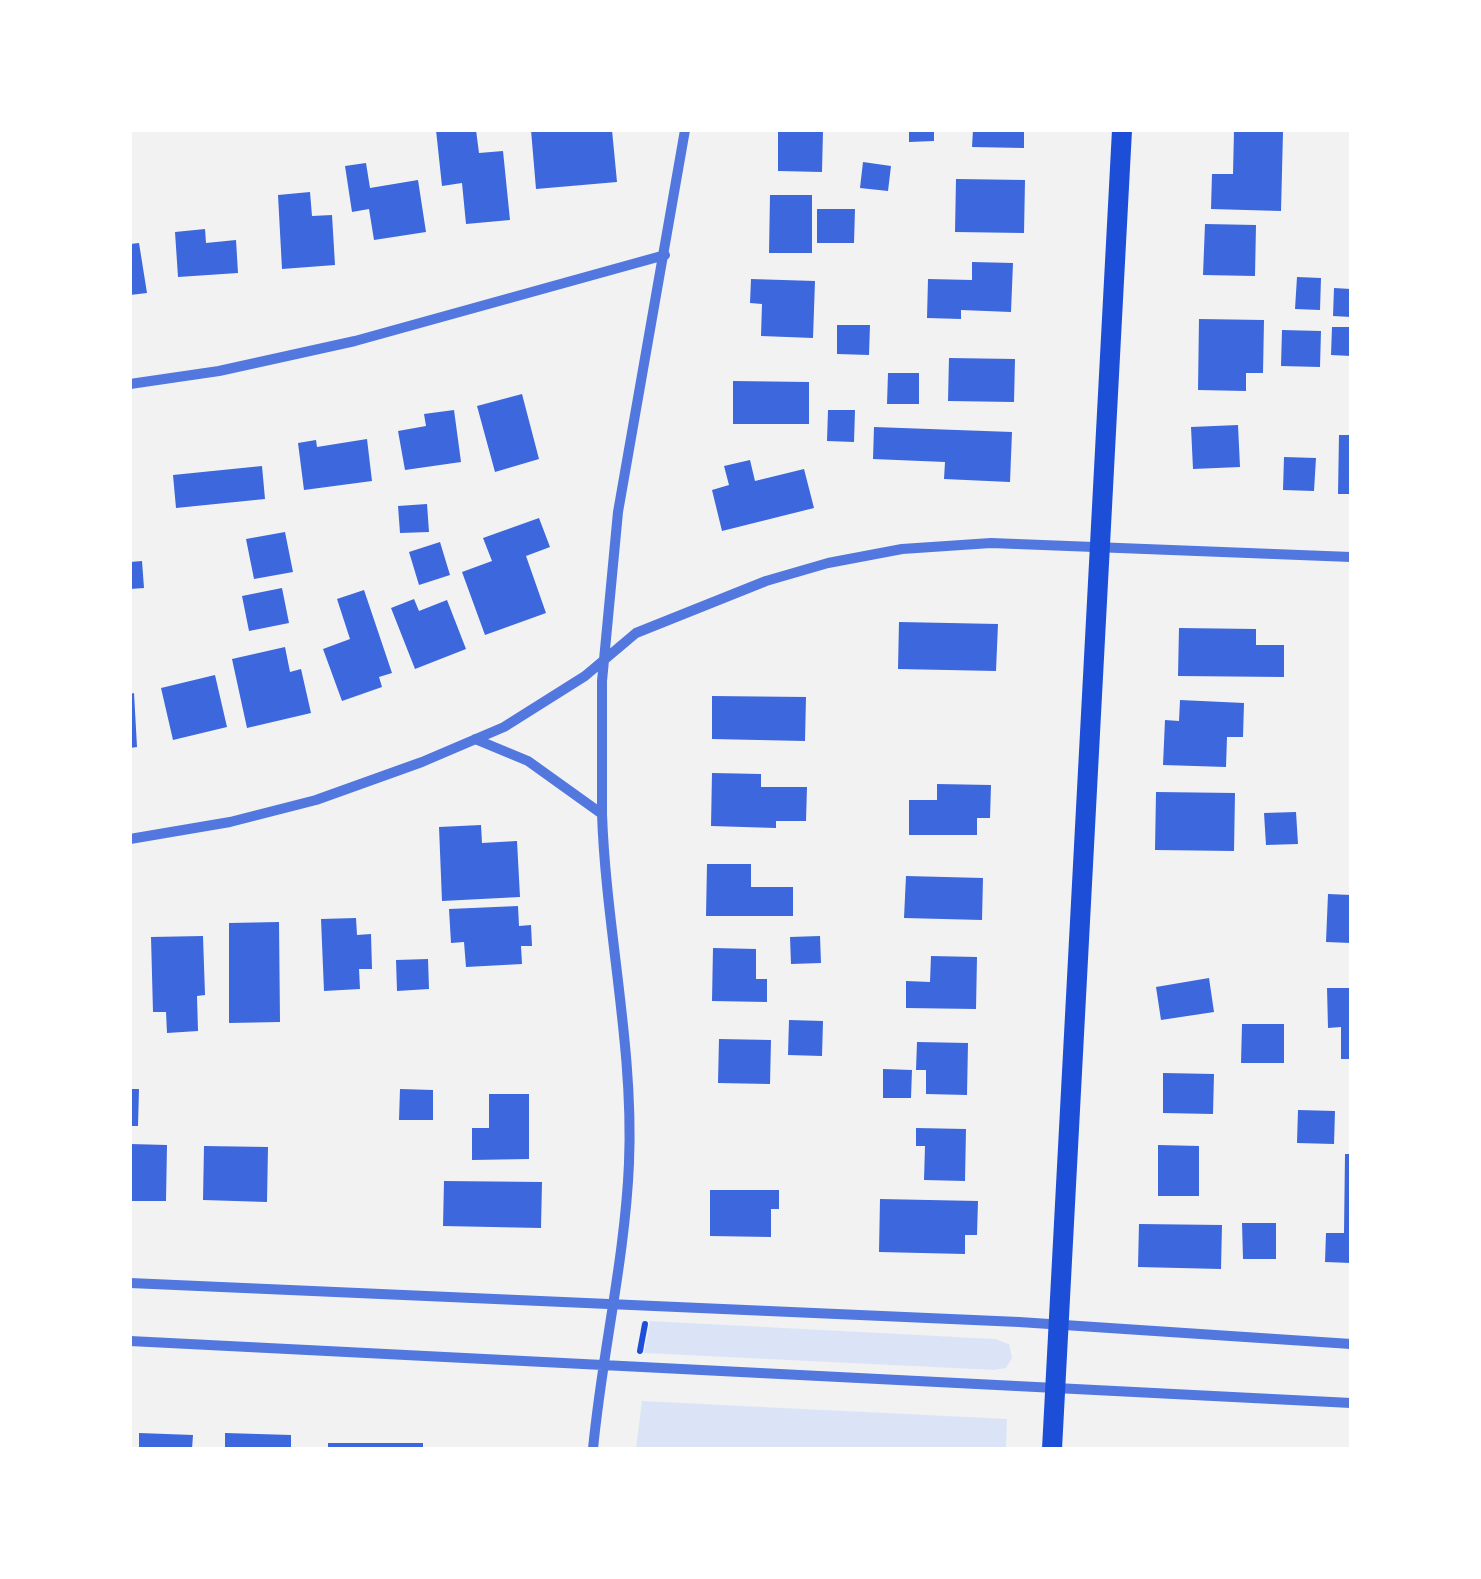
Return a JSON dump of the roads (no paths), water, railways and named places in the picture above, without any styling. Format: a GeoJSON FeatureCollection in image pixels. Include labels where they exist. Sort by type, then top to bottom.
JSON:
{"type":"FeatureCollection","features":[{"type":"Feature","properties":{"kind":"main road"},"geometry":{"type":"LineString","coordinates":[[1052,1449],[1122,130]]}},
{"type":"Feature","properties":{"kind":"street"},"geometry":{"type":"LineString","coordinates":[[593,1449],[602,1364],[620,1267],[629,1162],[628,1069],[602,814],[604,656],[618,512],[685,130]]}},
{"type":"Feature","properties":{"kind":"street"},"geometry":{"type":"LineString","coordinates":[[130,384],[219,371],[355,342],[664,255]]}},
{"type":"Feature","properties":{"kind":"street"},"geometry":{"type":"LineString","coordinates":[[130,839],[230,822],[316,800],[475,740],[504,727],[584,676],[636,633],[766,581],[828,563],[902,549],[991,542],[1351,557]]}},
{"type":"Feature","properties":{"kind":"street"},"geometry":{"type":"LineString","coordinates":[[475,740],[528,761],[602,814]]}},
{"type":"Feature","properties":{"kind":"street"},"geometry":{"type":"LineString","coordinates":[[130,1284],[1058,1324],[1351,1344]]}},
{"type":"Feature","properties":{"kind":"street"},"geometry":{"type":"LineString","coordinates":[[130,1342],[1351,1403]]}}]}
